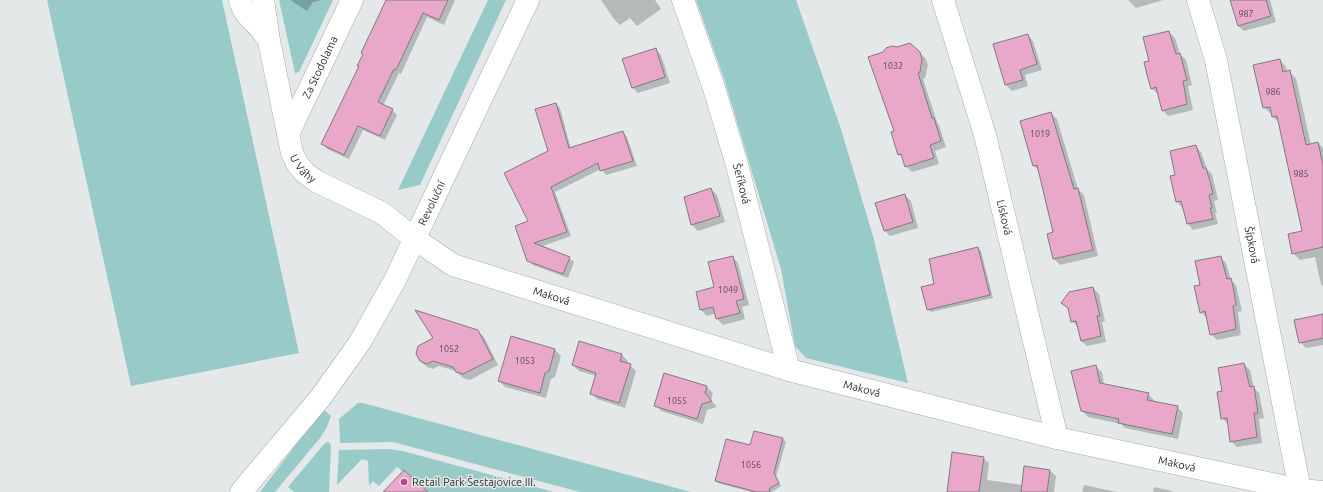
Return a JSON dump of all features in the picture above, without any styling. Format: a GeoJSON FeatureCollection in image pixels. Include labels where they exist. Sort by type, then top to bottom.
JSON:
{"type":"FeatureCollection","features":[{"type":"Feature","properties":{"kind":"street","name":"U Váhy"},"geometry":{"type":"LineString","coordinates":[[240,0],[246,14],[262,29],[269,41]]}},
{"type":"Feature","properties":{"kind":"street","name":"U Váhy"},"geometry":{"type":"LineString","coordinates":[[263,0],[269,41],[288,134],[292,153],[297,163],[304,172],[316,181],[382,212],[415,239]]}},
{"type":"Feature","properties":{"kind":"street","name":"Za Stodolama"},"geometry":{"type":"LineString","coordinates":[[288,134],[352,0]]}},
{"type":"Feature","properties":{"kind":"street","name":"Revoluční"},"geometry":{"type":"LineString","coordinates":[[241,492],[321,397],[360,342],[395,280],[528,0]]}},
{"type":"Feature","properties":{"kind":"street","name":"Šeříková"},"geometry":{"type":"LineString","coordinates":[[683,0],[714,88],[737,165],[789,370]]}},
{"type":"Feature","properties":{"kind":"street","name":"Lísková"},"geometry":{"type":"LineString","coordinates":[[943,0],[985,135],[1057,438]]}},
{"type":"Feature","properties":{"kind":"street","name":"Šípková"},"geometry":{"type":"LineString","coordinates":[[1198,0],[1216,60],[1300,490]]}},
{"type":"Feature","properties":{"kind":"street","name":"Maková"},"geometry":{"type":"LineString","coordinates":[[415,239],[453,265],[789,370],[1057,438],[1300,490],[1323,492]]}},
{"type":"Feature","properties":{"kind":"shaded area"},"geometry":{"type":"Polygon","coordinates":[[[47,0],[222,0],[299,353],[131,386],[47,0]]]}},
{"type":"Feature","properties":{"kind":"shaded area"},"geometry":{"type":"Polygon","coordinates":[[[279,0],[333,0],[299,72],[295,73],[279,0]]]}},
{"type":"Feature","properties":{"kind":"shaded area"},"geometry":{"type":"Polygon","coordinates":[[[488,0],[506,0],[420,185],[398,190],[488,0]]]}},
{"type":"Feature","properties":{"kind":"shaded area"},"geometry":{"type":"Polygon","coordinates":[[[696,0],[796,0],[840,126],[873,236],[908,383],[806,358],[795,346],[781,269],[725,82],[696,0]]]}},
{"type":"Feature","properties":{"kind":"shaded area"},"geometry":{"type":"Polygon","coordinates":[[[358,403],[363,403],[691,492],[580,492],[393,442],[340,443],[339,419],[358,403]]]}},
{"type":"Feature","properties":{"kind":"shaded area"},"geometry":{"type":"Polygon","coordinates":[[[323,409],[331,416],[327,427],[320,438],[275,492],[260,492],[323,409]]]}},
{"type":"Feature","properties":{"kind":"shaded area"},"geometry":{"type":"Polygon","coordinates":[[[325,443],[330,443],[331,447],[329,492],[294,492],[288,487],[325,443]]]}},
{"type":"Feature","properties":{"kind":"shaded area"},"geometry":{"type":"Polygon","coordinates":[[[388,449],[403,451],[554,492],[428,492],[404,470],[402,471],[397,467],[379,486],[373,481],[369,486],[368,461],[362,459],[337,485],[339,450],[388,449]]]}},
{"type":"Feature","properties":{"kind":"building"},"geometry":{"type":"Polygon","coordinates":[[[386,0],[448,0],[439,20],[423,13],[396,70],[394,69],[378,102],[393,109],[380,136],[358,126],[344,155],[321,144],[359,66],[357,66],[363,54],[361,53],[386,0]]]}},
{"type":"Feature","properties":{"kind":"building"},"geometry":{"type":"Polygon","coordinates":[[[1230,0],[1266,0],[1271,16],[1238,26],[1230,0]]]}},
{"type":"Feature","properties":{"kind":"building"},"geometry":{"type":"Polygon","coordinates":[[[1169,31],[1176,54],[1180,53],[1187,80],[1183,81],[1187,104],[1162,111],[1156,87],[1151,89],[1147,75],[1144,62],[1149,61],[1143,37],[1169,31]]]}},
{"type":"Feature","properties":{"kind":"building"},"geometry":{"type":"Polygon","coordinates":[[[1028,34],[1037,64],[1020,70],[1023,80],[1005,85],[993,44],[1028,34]]]}},
{"type":"Feature","properties":{"kind":"building"},"geometry":{"type":"Polygon","coordinates":[[[910,43],[920,52],[922,59],[920,72],[918,73],[941,141],[930,145],[934,158],[905,167],[901,154],[898,155],[891,132],[894,131],[868,57],[883,52],[886,48],[892,46],[897,47],[910,43]]]}},
{"type":"Feature","properties":{"kind":"building"},"geometry":{"type":"Polygon","coordinates":[[[656,48],[665,77],[632,88],[622,59],[656,48]]]}},
{"type":"Feature","properties":{"kind":"building"},"geometry":{"type":"Polygon","coordinates":[[[1280,59],[1283,72],[1290,70],[1306,145],[1318,142],[1323,165],[1323,247],[1292,254],[1288,234],[1302,231],[1277,116],[1272,117],[1270,107],[1263,108],[1253,65],[1280,59]]]}},
{"type":"Feature","properties":{"kind":"building"},"geometry":{"type":"Polygon","coordinates":[[[556,103],[569,148],[623,131],[633,161],[600,171],[598,163],[551,187],[567,232],[534,243],[570,257],[563,274],[527,261],[515,226],[528,221],[504,173],[548,151],[535,109],[556,103]]]}},
{"type":"Feature","properties":{"kind":"building"},"geometry":{"type":"Polygon","coordinates":[[[1051,112],[1074,189],[1078,188],[1093,250],[1053,259],[1047,234],[1053,232],[1037,165],[1033,166],[1020,121],[1051,112]]]}},
{"type":"Feature","properties":{"kind":"building"},"geometry":{"type":"Polygon","coordinates":[[[1196,145],[1203,168],[1206,168],[1213,194],[1209,195],[1213,219],[1187,224],[1181,201],[1176,202],[1170,176],[1175,175],[1170,151],[1196,145]]]}},
{"type":"Feature","properties":{"kind":"building"},"geometry":{"type":"Polygon","coordinates":[[[711,188],[720,216],[691,225],[684,197],[711,188]]]}},
{"type":"Feature","properties":{"kind":"building"},"geometry":{"type":"Polygon","coordinates":[[[905,194],[913,222],[884,231],[875,203],[905,194]]]}},
{"type":"Feature","properties":{"kind":"building"},"geometry":{"type":"Polygon","coordinates":[[[978,247],[990,295],[927,310],[921,287],[934,284],[929,259],[978,247]]]}},
{"type":"Feature","properties":{"kind":"building"},"geometry":{"type":"Polygon","coordinates":[[[733,256],[744,299],[736,301],[740,313],[716,319],[713,307],[700,310],[696,292],[714,287],[708,262],[733,256]]]}},
{"type":"Feature","properties":{"kind":"building"},"geometry":{"type":"Polygon","coordinates":[[[1221,256],[1227,279],[1231,278],[1234,291],[1236,305],[1233,306],[1236,329],[1210,335],[1205,311],[1200,313],[1194,286],[1200,285],[1195,261],[1221,256]]]}},
{"type":"Feature","properties":{"kind":"building"},"geometry":{"type":"Polygon","coordinates":[[[1093,287],[1100,316],[1097,316],[1101,336],[1081,341],[1076,321],[1071,322],[1068,308],[1061,303],[1069,292],[1093,287]]]}},
{"type":"Feature","properties":{"kind":"building"},"geometry":{"type":"Polygon","coordinates":[[[415,310],[478,330],[493,359],[463,374],[456,372],[453,367],[433,361],[427,364],[420,361],[416,354],[418,346],[433,338],[415,310]]]}},
{"type":"Feature","properties":{"kind":"building"},"geometry":{"type":"Polygon","coordinates":[[[1323,314],[1323,338],[1299,343],[1294,320],[1323,314]]]}},
{"type":"Feature","properties":{"kind":"building"},"geometry":{"type":"Polygon","coordinates":[[[511,336],[555,349],[549,371],[545,373],[540,393],[498,381],[511,336]]]}},
{"type":"Feature","properties":{"kind":"building"},"geometry":{"type":"Polygon","coordinates":[[[579,341],[622,354],[620,361],[631,364],[619,403],[590,394],[596,373],[572,365],[579,341]]]}},
{"type":"Feature","properties":{"kind":"building"},"geometry":{"type":"Polygon","coordinates":[[[1244,363],[1250,387],[1254,386],[1258,413],[1254,413],[1257,437],[1230,442],[1227,418],[1221,419],[1217,392],[1222,391],[1218,368],[1244,363]]]}},
{"type":"Feature","properties":{"kind":"building"},"geometry":{"type":"Polygon","coordinates":[[[1096,365],[1100,383],[1149,393],[1147,400],[1178,406],[1172,434],[1118,423],[1119,419],[1081,411],[1071,371],[1096,365]]]}},
{"type":"Feature","properties":{"kind":"building"},"geometry":{"type":"Polygon","coordinates":[[[664,373],[707,386],[705,393],[712,401],[702,404],[697,419],[654,406],[664,373]]]}},
{"type":"Feature","properties":{"kind":"building"},"geometry":{"type":"Polygon","coordinates":[[[754,431],[783,438],[774,473],[779,483],[770,488],[769,492],[757,492],[715,481],[726,439],[750,445],[754,431]]]}},
{"type":"Feature","properties":{"kind":"building"},"geometry":{"type":"Polygon","coordinates":[[[952,452],[984,457],[979,492],[947,492],[952,452]]]}},
{"type":"Feature","properties":{"kind":"building"},"geometry":{"type":"Polygon","coordinates":[[[1024,466],[1050,470],[1047,492],[1021,492],[1024,466]]]}},
{"type":"Feature","properties":{"kind":"building","name":"Retail Park Šestajovice III."},"geometry":{"type":"Polygon","coordinates":[[[404,470],[428,492],[383,492],[404,470]]]}},
{"type":"Feature","properties":{"kind":"place","name":"Retail Park Šestajovice III."},"geometry":{"type":"Point","coordinates":[404,482]}}]}
